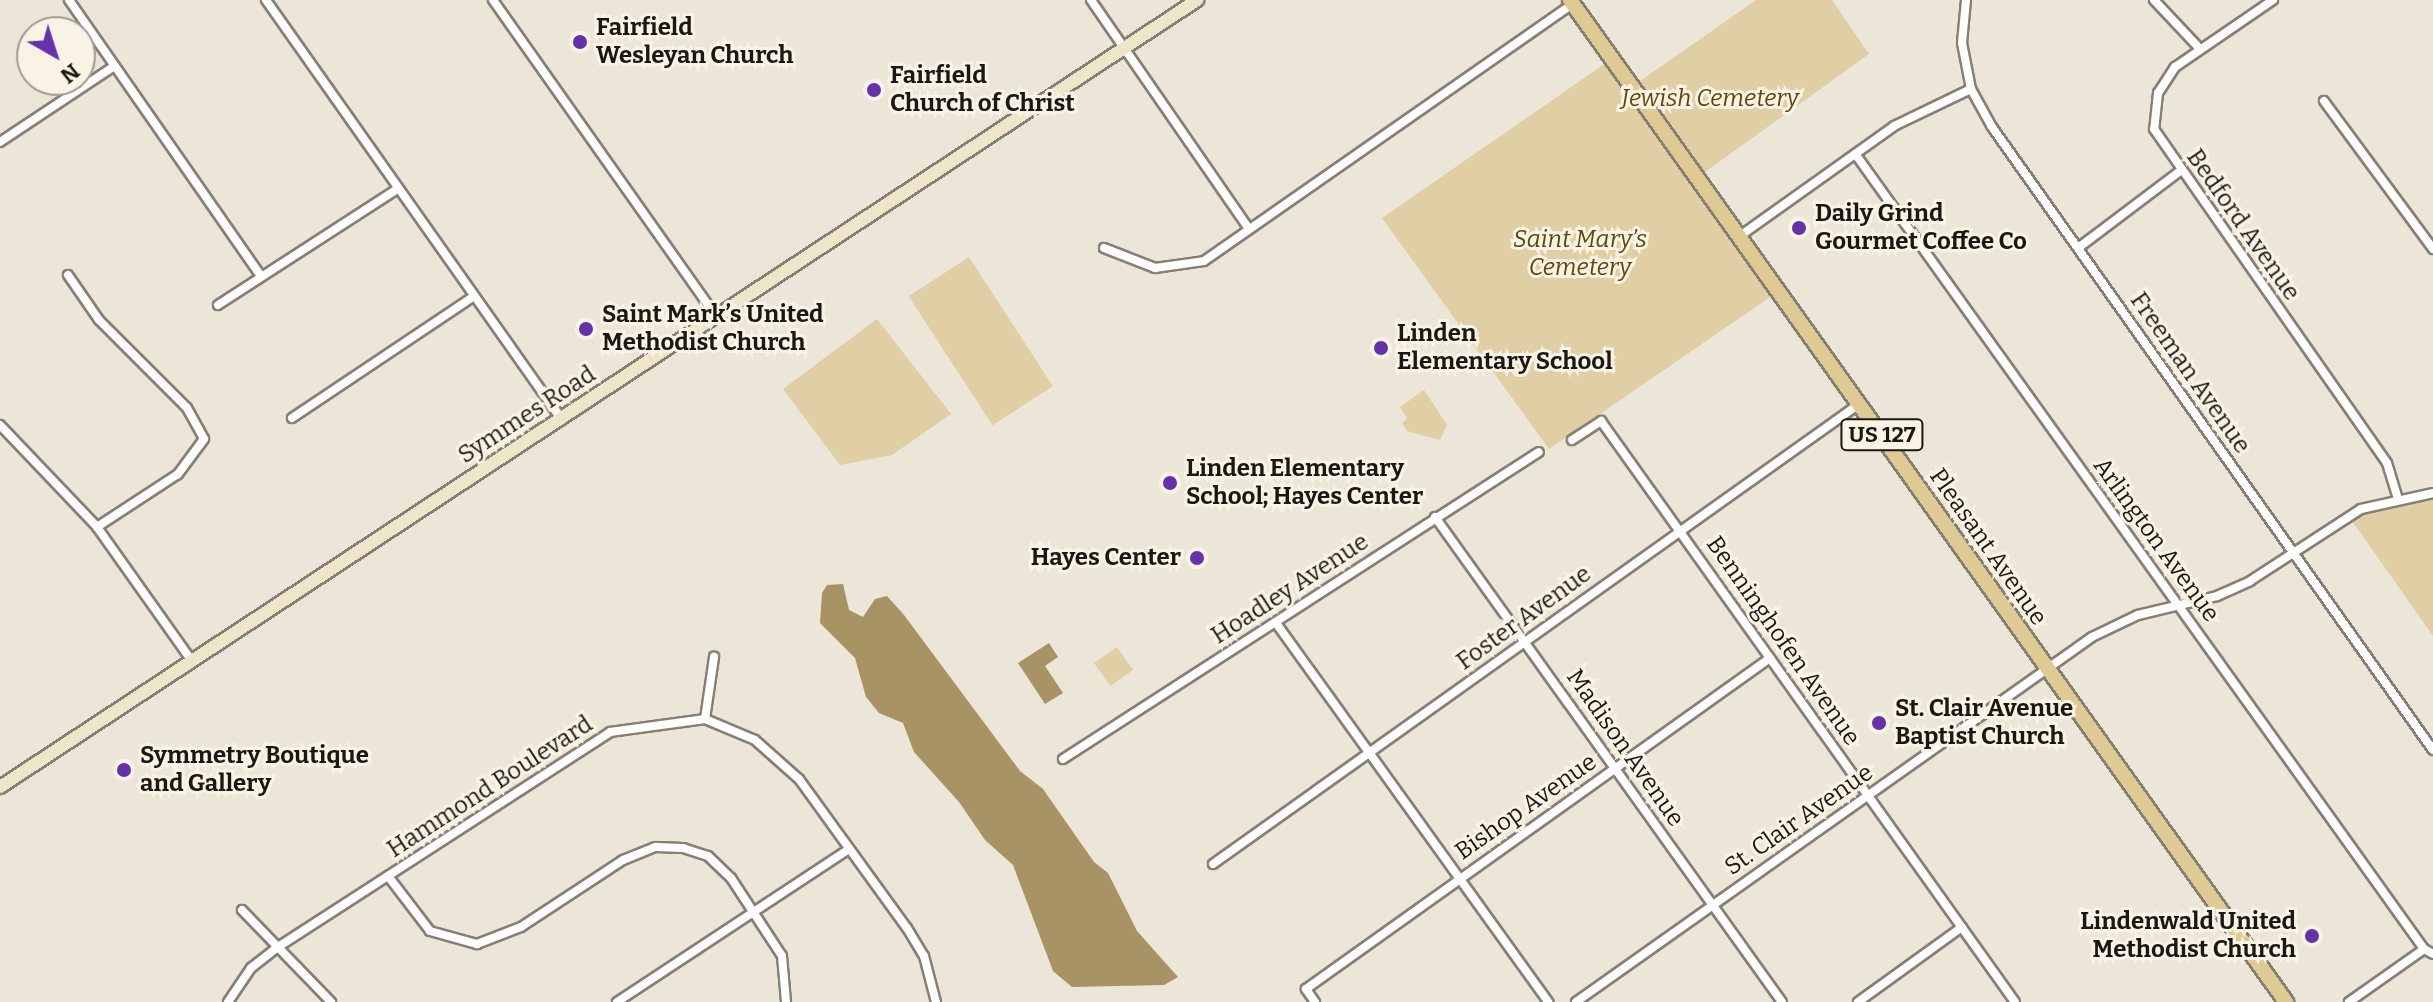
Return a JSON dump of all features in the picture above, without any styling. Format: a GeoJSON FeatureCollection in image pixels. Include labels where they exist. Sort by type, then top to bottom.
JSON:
{"type":"FeatureCollection","features":[{"type":"Feature","properties":{"kind":"main road","name":"Symmes Road"},"geometry":{"type":"LineString","coordinates":[[0,787],[1197,0]]}},
{"type":"Feature","properties":{"kind":"main road","name":"Pleasant Avenue"},"geometry":{"type":"LineString","coordinates":[[1573,1],[2286,1002]]}},
{"type":"Feature","properties":{"kind":"street"},"geometry":{"type":"LineString","coordinates":[[69,0],[261,276]]}},
{"type":"Feature","properties":{"kind":"street"},"geometry":{"type":"LineString","coordinates":[[266,0],[396,190],[562,420]]}},
{"type":"Feature","properties":{"kind":"street"},"geometry":{"type":"LineString","coordinates":[[493,0],[716,316]]}},
{"type":"Feature","properties":{"kind":"street"},"geometry":{"type":"LineString","coordinates":[[1091,0],[1249,229]]}},
{"type":"Feature","properties":{"kind":"street"},"geometry":{"type":"LineString","coordinates":[[2154,0],[2200,49]]}},
{"type":"Feature","properties":{"kind":"street","name":"Bedford Avenue"},"geometry":{"type":"LineString","coordinates":[[2273,0],[2175,67],[2158,93],[2154,129],[2179,172],[2387,463],[2398,500]]}},
{"type":"Feature","properties":{"kind":"street"},"geometry":{"type":"LineString","coordinates":[[1104,248],[1133,262],[1170,270],[1204,261],[1573,1]]}},
{"type":"Feature","properties":{"kind":"street","name":"Freeman Avenue"},"geometry":{"type":"LineString","coordinates":[[1962,1],[1962,43],[1971,89],[2078,248],[2433,750]]}},
{"type":"Feature","properties":{"kind":"street"},"geometry":{"type":"LineString","coordinates":[[0,142],[113,67]]}},
{"type":"Feature","properties":{"kind":"street"},"geometry":{"type":"LineString","coordinates":[[1740,236],[1939,101],[1971,89]]}},
{"type":"Feature","properties":{"kind":"street"},"geometry":{"type":"LineString","coordinates":[[2324,101],[2433,249]]}},
{"type":"Feature","properties":{"kind":"street","name":"Arlington Avenue"},"geometry":{"type":"LineString","coordinates":[[1856,155],[2424,949]]}},
{"type":"Feature","properties":{"kind":"street"},"geometry":{"type":"LineString","coordinates":[[2078,248],[2179,172]]}},
{"type":"Feature","properties":{"kind":"street"},"geometry":{"type":"LineString","coordinates":[[218,305],[396,190]]}},
{"type":"Feature","properties":{"kind":"street"},"geometry":{"type":"LineString","coordinates":[[68,275],[99,320],[187,408],[204,439],[178,474],[97,527]]}},
{"type":"Feature","properties":{"kind":"street"},"geometry":{"type":"LineString","coordinates":[[292,418],[473,297]]}},
{"type":"Feature","properties":{"kind":"street","name":"Foster Avenue"},"geometry":{"type":"LineString","coordinates":[[1213,864],[1860,403]]}},
{"type":"Feature","properties":{"kind":"street","name":"Benninghofen Avenue"},"geometry":{"type":"LineString","coordinates":[[1572,440],[1601,421],[2015,1002]]}},
{"type":"Feature","properties":{"kind":"street"},"geometry":{"type":"LineString","coordinates":[[0,425],[97,527],[191,660]]}},
{"type":"Feature","properties":{"kind":"street","name":"Hoadley Avenue"},"geometry":{"type":"LineString","coordinates":[[1063,759],[1539,452]]}},
{"type":"Feature","properties":{"kind":"street","name":"St. Clair Avenue"},"geometry":{"type":"LineString","coordinates":[[1576,1002],[2048,668],[2115,625],[2177,603],[2217,596],[2343,517],[2433,493]]}},
{"type":"Feature","properties":{"kind":"street","name":"Madison Avenue"},"geometry":{"type":"LineString","coordinates":[[1435,517],[1782,1002]]}},
{"type":"Feature","properties":{"kind":"street"},"geometry":{"type":"LineString","coordinates":[[1276,623],[1548,1002]]}},
{"type":"Feature","properties":{"kind":"street"},"geometry":{"type":"LineString","coordinates":[[714,657],[705,719],[777,757],[849,849],[924,956],[936,1002]]}},
{"type":"Feature","properties":{"kind":"street","name":"Bishop Avenue"},"geometry":{"type":"LineString","coordinates":[[1315,1002],[1306,989],[1770,658]]}},
{"type":"Feature","properties":{"kind":"street","name":"Hammond Boulevard"},"geometry":{"type":"LineString","coordinates":[[228,1002],[251,968],[275,949],[610,732],[705,719]]}},
{"type":"Feature","properties":{"kind":"street"},"geometry":{"type":"LineString","coordinates":[[388,876],[430,931],[477,944],[521,927],[623,860],[656,847],[683,848],[708,856],[731,878],[782,956],[786,1002]]}},
{"type":"Feature","properties":{"kind":"street"},"geometry":{"type":"LineString","coordinates":[[617,1002],[849,849]]}},
{"type":"Feature","properties":{"kind":"street"},"geometry":{"type":"LineString","coordinates":[[242,910],[275,949],[331,1002]]}},
{"type":"Feature","properties":{"kind":"street"},"geometry":{"type":"LineString","coordinates":[[1858,1002],[1962,927]]}},
{"type":"Feature","properties":{"kind":"street"},"geometry":{"type":"LineString","coordinates":[[2349,1002],[2424,949],[2433,954]]}},
{"type":"Feature","properties":{"kind":"green space","name":"Saint Mary’s Cemetery"},"geometry":{"type":"Polygon","coordinates":[[[1756,0],[1832,0],[1869,54],[1698,177],[1779,291],[1549,449],[1382,218],[1613,58],[1633,86],[1756,0]]]}},
{"type":"Feature","properties":{"kind":"green space"},"geometry":{"type":"Polygon","coordinates":[[[969,257],[1053,386],[992,425],[909,296],[969,257]]]}},
{"type":"Feature","properties":{"kind":"green space"},"geometry":{"type":"Polygon","coordinates":[[[877,319],[951,414],[892,455],[840,465],[783,389],[877,319]]]}},
{"type":"Feature","properties":{"kind":"green space"},"geometry":{"type":"Polygon","coordinates":[[[1424,390],[1447,425],[1440,440],[1407,431],[1402,423],[1407,418],[1400,407],[1424,390]]]}},
{"type":"Feature","properties":{"kind":"green space"},"geometry":{"type":"Polygon","coordinates":[[[2433,493],[2433,636],[2348,515],[2433,493]]]}},
{"type":"Feature","properties":{"kind":"green space"},"geometry":{"type":"Polygon","coordinates":[[[1117,647],[1133,670],[1110,686],[1094,663],[1117,647]]]}},
{"type":"Feature","properties":{"kind":"shaded area"},"geometry":{"type":"Polygon","coordinates":[[[843,584],[849,610],[863,617],[875,599],[887,596],[904,615],[1020,771],[1043,789],[1094,862],[1108,873],[1137,931],[1178,977],[1164,985],[1072,987],[1053,971],[1013,865],[985,840],[959,802],[914,752],[903,723],[879,713],[866,697],[855,658],[820,623],[822,593],[827,585],[843,584]]]}},
{"type":"Feature","properties":{"kind":"shaded area"},"geometry":{"type":"Polygon","coordinates":[[[1049,643],[1058,657],[1045,666],[1063,693],[1045,704],[1018,663],[1049,643]]]}},
{"type":"Feature","properties":{"kind":"place","name":"Fairfield Wesleyan Church"},"geometry":{"type":"Point","coordinates":[580,42]}},
{"type":"Feature","properties":{"kind":"place","name":"Fairfield Church of Christ"},"geometry":{"type":"Point","coordinates":[874,90]}},
{"type":"Feature","properties":{"kind":"place","name":"Daily Grind Gourmet Coffee Co"},"geometry":{"type":"Point","coordinates":[1799,228]}},
{"type":"Feature","properties":{"kind":"place","name":"Saint Mark’s United Methodist Church"},"geometry":{"type":"Point","coordinates":[586,329]}},
{"type":"Feature","properties":{"kind":"place","name":"Linden Elementary School"},"geometry":{"type":"Point","coordinates":[1381,348]}},
{"type":"Feature","properties":{"kind":"place","name":"Linden Elementary School; Hayes Center"},"geometry":{"type":"Point","coordinates":[1170,483]}},
{"type":"Feature","properties":{"kind":"place","name":"Hayes Center"},"geometry":{"type":"Point","coordinates":[1197,558]}},
{"type":"Feature","properties":{"kind":"place","name":"St. Clair Avenue Baptist Church"},"geometry":{"type":"Point","coordinates":[1879,723]}},
{"type":"Feature","properties":{"kind":"place","name":"Symmetry Boutique and Gallery"},"geometry":{"type":"Point","coordinates":[124,770]}},
{"type":"Feature","properties":{"kind":"place","name":"Lindenwald United Methodist Church"},"geometry":{"type":"Point","coordinates":[2312,936]}},
{"type":"Feature","properties":{"kind":"park label","name":"Jewish Cemetery"},"geometry":{"type":"Point","coordinates":[1710,99]}}]}
